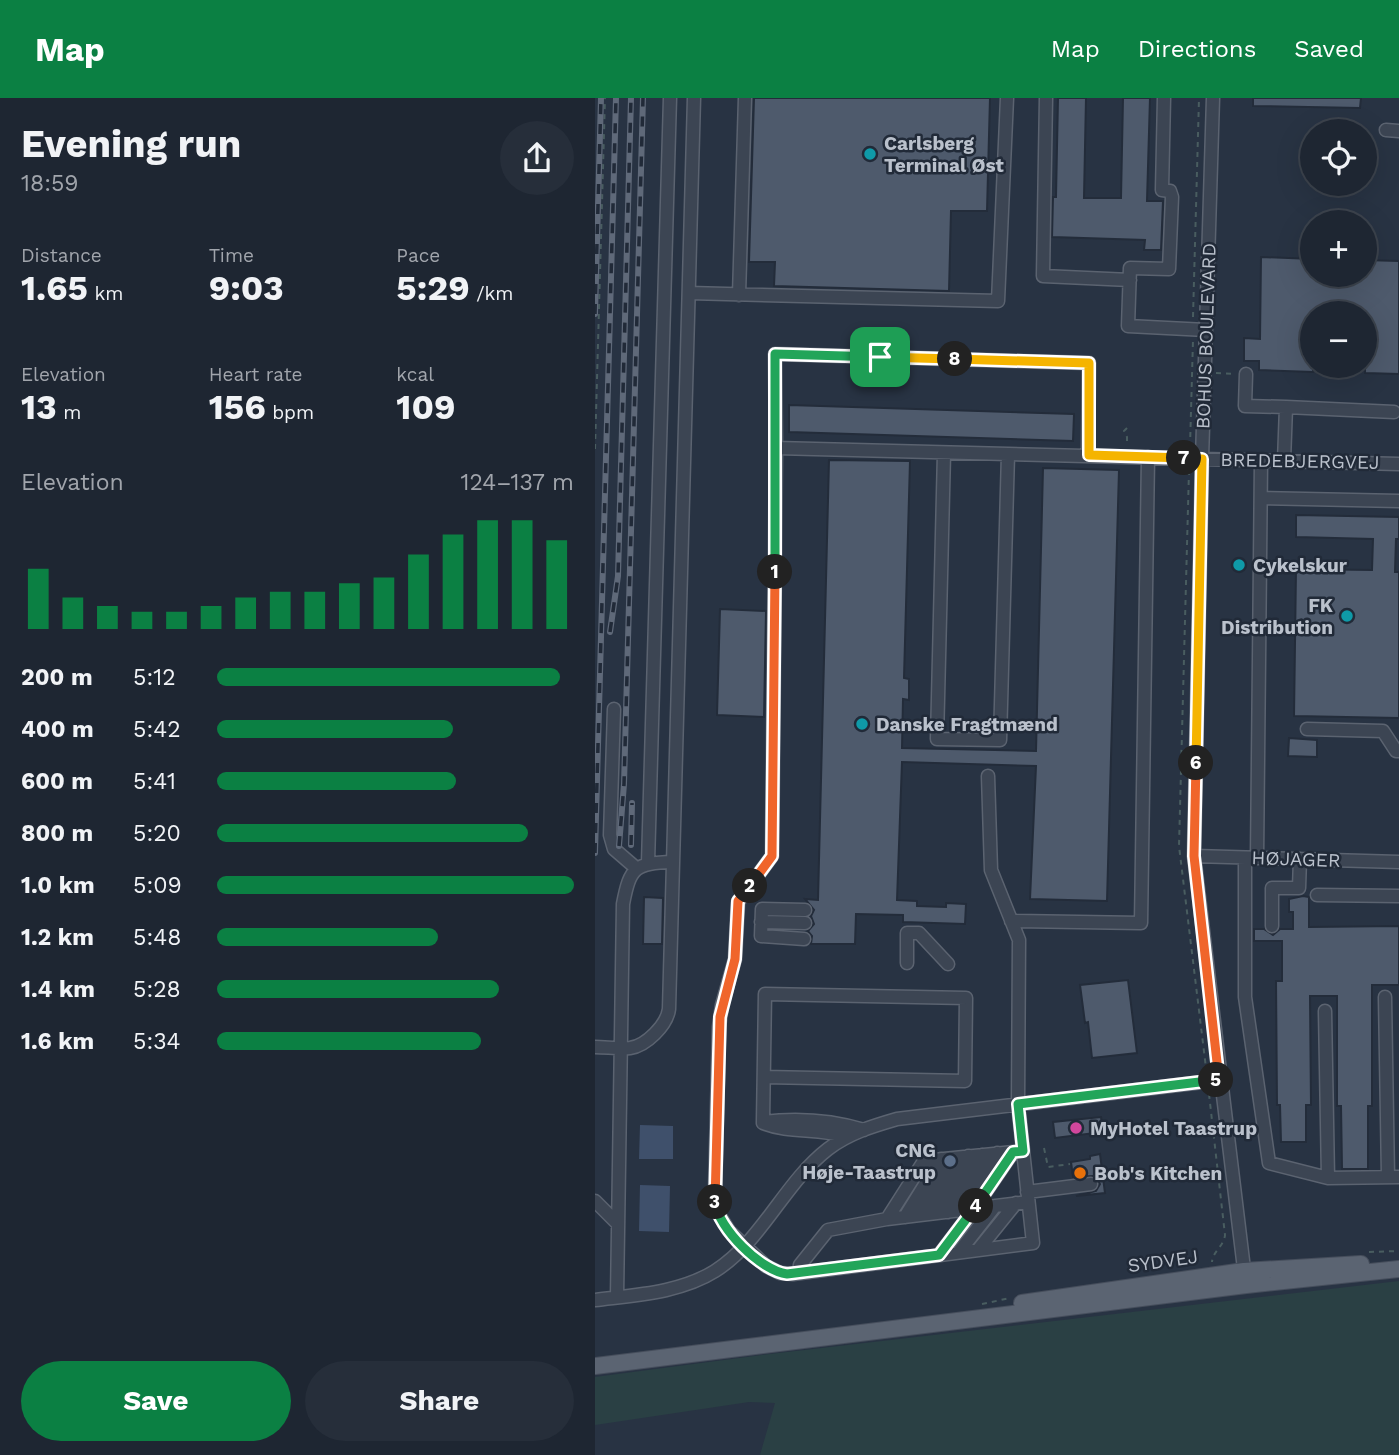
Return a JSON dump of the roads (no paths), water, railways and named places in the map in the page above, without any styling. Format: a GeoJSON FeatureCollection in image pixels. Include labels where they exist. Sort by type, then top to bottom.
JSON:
{"type":"FeatureCollection","features":[{"type":"Feature","properties":{"kind":"main road","name":"SYDVEJ"},"geometry":{"type":"LineString","coordinates":[[595,1366],[935,1322],[956,1315],[1060,1297],[1245,1278],[1333,1264],[1399,1266]]}},
{"type":"Feature","properties":{"kind":"street"},"geometry":{"type":"LineString","coordinates":[[617,1297],[623,904],[628,882],[642,865],[670,98]]}},
{"type":"Feature","properties":{"kind":"street"},"geometry":{"type":"LineString","coordinates":[[595,1046],[633,1048],[661,1028],[667,1019],[694,98]]}},
{"type":"Feature","properties":{"kind":"street"},"geometry":{"type":"LineString","coordinates":[[739,295],[745,98]]}},
{"type":"Feature","properties":{"kind":"street"},"geometry":{"type":"LineString","coordinates":[[689,293],[998,301],[1007,98]]}},
{"type":"Feature","properties":{"kind":"street"},"geometry":{"type":"LineString","coordinates":[[1046,98],[1043,276],[1130,279]]}},
{"type":"Feature","properties":{"kind":"street"},"geometry":{"type":"LineString","coordinates":[[1164,98],[1162,190],[1170,191],[1172,197],[1169,269],[1130,268],[1128,326],[1206,330]]}},
{"type":"Feature","properties":{"kind":"street","name":"BOHUS BOULEVARD"},"geometry":{"type":"LineString","coordinates":[[1213,98],[1194,856],[1245,1278]]}},
{"type":"Feature","properties":{"kind":"street"},"geometry":{"type":"LineString","coordinates":[[982,1155],[990,1206],[1033,1243],[787,1274],[773,1271],[744,1246],[721,1221],[716,1210],[719,1027],[722,1005],[735,959],[738,901],[772,856],[775,354],[1089,363],[1089,455]]}},
{"type":"Feature","properties":{"kind":"street"},"geometry":{"type":"LineString","coordinates":[[1246,374],[1245,406],[1394,412]]}},
{"type":"Feature","properties":{"kind":"street"},"geometry":{"type":"LineString","coordinates":[[1284,461],[1286,407]]}},
{"type":"Feature","properties":{"kind":"street","name":"BREDEBJERGVEJ"},"geometry":{"type":"LineString","coordinates":[[776,448],[1399,464]]}},
{"type":"Feature","properties":{"kind":"street"},"geometry":{"type":"LineString","coordinates":[[944,453],[937,739],[1000,740],[1008,454]]}},
{"type":"Feature","properties":{"kind":"street"},"geometry":{"type":"LineString","coordinates":[[1011,921],[1141,923],[1148,457]]}},
{"type":"Feature","properties":{"kind":"street"},"geometry":{"type":"LineString","coordinates":[[1261,461],[1245,997],[1269,1164],[1328,1178],[1394,1177],[1385,997]]}},
{"type":"Feature","properties":{"kind":"street"},"geometry":{"type":"LineString","coordinates":[[1261,498],[1399,501]]}},
{"type":"Feature","properties":{"kind":"street"},"geometry":{"type":"LineString","coordinates":[[614,709],[610,835],[614,849],[622,858],[642,865],[673,862]]}},
{"type":"Feature","properties":{"kind":"street"},"geometry":{"type":"LineString","coordinates":[[1307,729],[1383,732],[1395,751],[1399,751]]}},
{"type":"Feature","properties":{"kind":"street"},"geometry":{"type":"LineString","coordinates":[[954,1253],[990,1206],[1018,1151],[1019,940],[991,870],[988,776]]}},
{"type":"Feature","properties":{"kind":"street","name":"HØJAGER"},"geometry":{"type":"LineString","coordinates":[[1194,856],[1399,862]]}},
{"type":"Feature","properties":{"kind":"street"},"geometry":{"type":"LineString","coordinates":[[1272,926],[1272,888],[1299,888],[1300,859]]}},
{"type":"Feature","properties":{"kind":"street"},"geometry":{"type":"LineString","coordinates":[[1317,895],[1399,896]]}},
{"type":"Feature","properties":{"kind":"street"},"geometry":{"type":"LineString","coordinates":[[738,929],[761,922],[805,917]]}},
{"type":"Feature","properties":{"kind":"street"},"geometry":{"type":"LineString","coordinates":[[761,922],[761,936],[804,939]]}},
{"type":"Feature","properties":{"kind":"street"},"geometry":{"type":"LineString","coordinates":[[907,963],[907,933],[919,933],[948,964]]}},
{"type":"Feature","properties":{"kind":"street"},"geometry":{"type":"LineString","coordinates":[[763,1122],[765,994],[966,998],[965,1080],[764,1077]]}},
{"type":"Feature","properties":{"kind":"street"},"geometry":{"type":"LineString","coordinates":[[1325,1011],[1328,1178]]}},
{"type":"Feature","properties":{"kind":"street"},"geometry":{"type":"LineString","coordinates":[[595,1300],[664,1290],[694,1281],[715,1270],[744,1246],[806,1169],[846,1137],[864,1130],[897,1119],[1219,1080]]}},
{"type":"Feature","properties":{"kind":"street"},"geometry":{"type":"LineString","coordinates":[[763,1122],[779,1129],[828,1131],[846,1137]]}},
{"type":"Feature","properties":{"kind":"street"},"geometry":{"type":"LineString","coordinates":[[763,1122],[838,1122],[864,1130]]}},
{"type":"Feature","properties":{"kind":"street"},"geometry":{"type":"LineString","coordinates":[[887,1219],[924,1161],[1018,1151]]}},
{"type":"Feature","properties":{"kind":"street"},"geometry":{"type":"LineString","coordinates":[[954,1253],[990,1206],[1018,1151]]}},
{"type":"Feature","properties":{"kind":"street"},"geometry":{"type":"LineString","coordinates":[[954,1253],[990,1206],[997,1153]]}},
{"type":"Feature","properties":{"kind":"street"},"geometry":{"type":"LineString","coordinates":[[934,1213],[954,1158]]}},
{"type":"Feature","properties":{"kind":"street"},"geometry":{"type":"LineString","coordinates":[[920,1215],[954,1158]]}},
{"type":"Feature","properties":{"kind":"street"},"geometry":{"type":"LineString","coordinates":[[905,1217],[954,1158]]}},
{"type":"Feature","properties":{"kind":"street"},"geometry":{"type":"LineString","coordinates":[[799,1273],[800,1265],[828,1230],[887,1219],[990,1206],[1091,1184]]}},
{"type":"Feature","properties":{"kind":"street"},"geometry":{"type":"LineString","coordinates":[[595,1202],[618,1224]]}},
{"type":"Feature","properties":{"kind":"water"},"geometry":{"type":"Polygon","coordinates":[[[640,1125],[673,1126],[673,1159],[639,1159],[640,1125]]]}},
{"type":"Feature","properties":{"kind":"water"},"geometry":{"type":"Polygon","coordinates":[[[640,1185],[670,1186],[669,1232],[639,1231],[640,1185]]]}},
{"type":"Feature","properties":{"kind":"railway"},"geometry":{"type":"LineString","coordinates":[[595,314],[601,98]]}},
{"type":"Feature","properties":{"kind":"railway"},"geometry":{"type":"LineString","coordinates":[[595,853],[616,98]]}},
{"type":"Feature","properties":{"kind":"railway"},"geometry":{"type":"LineString","coordinates":[[610,632],[618,576],[631,98]]}},
{"type":"Feature","properties":{"kind":"railway"},"geometry":{"type":"LineString","coordinates":[[619,846],[624,784],[643,98]]}},
{"type":"Feature","properties":{"kind":"railway"},"geometry":{"type":"LineString","coordinates":[[631,845],[632,803]]}},
{"type":"Feature","properties":{"kind":"place","name":"Carlsberg Terminal Øst"},"geometry":{"type":"Point","coordinates":[870,154]}},
{"type":"Feature","properties":{"kind":"place","name":"Cykelskur"},"geometry":{"type":"Point","coordinates":[1239,565]}},
{"type":"Feature","properties":{"kind":"place","name":"FK Distribution"},"geometry":{"type":"Point","coordinates":[1347,616]}},
{"type":"Feature","properties":{"kind":"place","name":"Danske Fragtmænd"},"geometry":{"type":"Point","coordinates":[862,724]}},
{"type":"Feature","properties":{"kind":"place","name":"MyHotel Taastrup"},"geometry":{"type":"Point","coordinates":[1076,1128]}},
{"type":"Feature","properties":{"kind":"place","name":"CNG Høje-Taastrup"},"geometry":{"type":"Point","coordinates":[950,1161]}},
{"type":"Feature","properties":{"kind":"place","name":"Bob's Kitchen"},"geometry":{"type":"Point","coordinates":[1080,1173]}}]}
